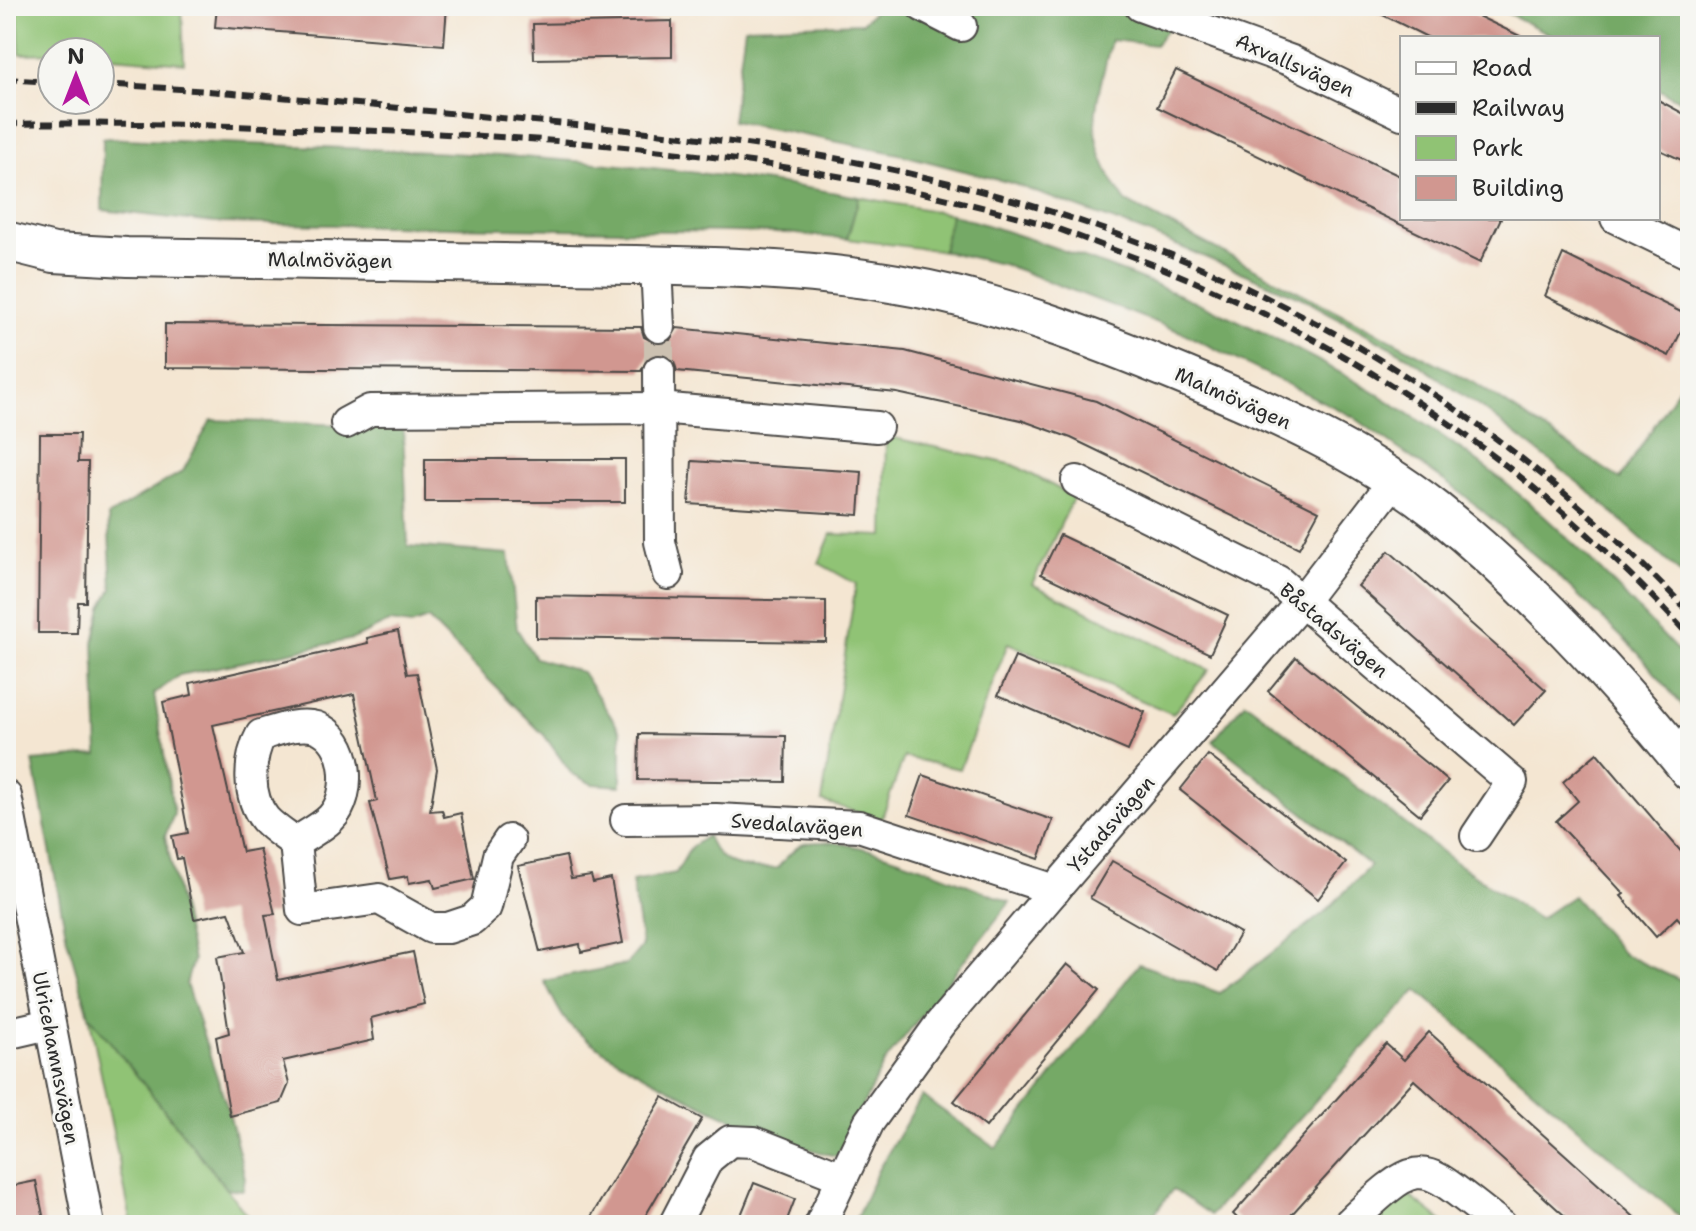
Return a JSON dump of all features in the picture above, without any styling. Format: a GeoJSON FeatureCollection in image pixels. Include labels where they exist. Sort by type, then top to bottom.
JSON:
{"type":"FeatureCollection","features":[{"type":"Feature","properties":{"kind":"street"},"geometry":{"type":"LineString","coordinates":[[922,6],[961,26]]}},
{"type":"Feature","properties":{"kind":"street","name":"Axvallsvägen"},"geometry":{"type":"LineString","coordinates":[[1140,6],[1292,61],[1400,113]]}},
{"type":"Feature","properties":{"kind":"street"},"geometry":{"type":"LineString","coordinates":[[1620,220],[1690,254]]}},
{"type":"Feature","properties":{"kind":"street","name":"Malmövägen"},"geometry":{"type":"LineString","coordinates":[[6,241],[54,253],[127,257],[656,266],[818,274],[895,283],[988,302],[1046,320],[1257,406],[1394,481],[1436,511],[1578,641],[1690,771]]}},
{"type":"Feature","properties":{"kind":"street"},"geometry":{"type":"LineString","coordinates":[[656,266],[659,327]]}},
{"type":"Feature","properties":{"kind":"street"},"geometry":{"type":"LineString","coordinates":[[659,371],[660,542],[668,574]]}},
{"type":"Feature","properties":{"kind":"street"},"geometry":{"type":"LineString","coordinates":[[346,423],[370,410],[659,408],[877,427]]}},
{"type":"Feature","properties":{"kind":"street","name":"Båstadsvägen"},"geometry":{"type":"LineString","coordinates":[[1077,481],[1278,581],[1512,782],[1476,836]]}},
{"type":"Feature","properties":{"kind":"street","name":"Ystadsvägen"},"geometry":{"type":"LineString","coordinates":[[820,1225],[842,1177],[888,1093],[940,1024],[1302,601],[1394,481]]}},
{"type":"Feature","properties":{"kind":"street","name":"Ulricehamnsvägen"},"geometry":{"type":"LineString","coordinates":[[6,796],[89,1225]]}},
{"type":"Feature","properties":{"kind":"street","name":"Svedalavägen"},"geometry":{"type":"LineString","coordinates":[[626,820],[716,819],[859,826],[1055,890]]}},
{"type":"Feature","properties":{"kind":"street"},"geometry":{"type":"LineString","coordinates":[[295,843],[302,910],[379,899],[419,923],[448,928],[472,920],[486,907],[498,856],[509,840]]}},
{"type":"Feature","properties":{"kind":"street"},"geometry":{"type":"LineString","coordinates":[[6,1034],[49,1024]]}},
{"type":"Feature","properties":{"kind":"street"},"geometry":{"type":"LineString","coordinates":[[674,1225],[708,1159],[730,1141],[754,1142],[842,1177]]}},
{"type":"Feature","properties":{"kind":"street"},"geometry":{"type":"LineString","coordinates":[[1347,1225],[1391,1183],[1411,1172],[1430,1172],[1501,1225]]}},
{"type":"Feature","properties":{"kind":"green space"},"geometry":{"type":"Polygon","coordinates":[[[17,6],[182,6],[184,63],[116,57],[116,36],[36,36],[36,54],[20,54],[17,6]]]}},
{"type":"Feature","properties":{"kind":"green space"},"geometry":{"type":"Polygon","coordinates":[[[880,6],[1179,6],[1177,17],[1155,45],[1111,40],[1095,124],[1102,159],[1126,202],[1473,382],[1620,479],[1690,370],[1690,582],[1585,488],[1491,415],[1407,356],[1302,298],[1145,232],[1011,183],[899,154],[732,121],[745,27],[862,23],[880,6]]]}},
{"type":"Feature","properties":{"kind":"green space"},"geometry":{"type":"Polygon","coordinates":[[[1493,6],[1686,6],[1686,23],[1690,25],[1690,106],[1660,90],[1660,36],[1553,36],[1493,6]]]}},
{"type":"Feature","properties":{"kind":"green space"},"geometry":{"type":"Polygon","coordinates":[[[103,138],[577,161],[766,182],[859,197],[847,239],[786,233],[214,223],[102,210],[103,138]]]}},
{"type":"Feature","properties":{"kind":"green space"},"geometry":{"type":"Polygon","coordinates":[[[859,197],[951,214],[943,251],[847,239],[859,197]]]}},
{"type":"Feature","properties":{"kind":"green space"},"geometry":{"type":"Polygon","coordinates":[[[951,214],[1094,262],[1235,319],[1369,389],[1433,430],[1494,474],[1546,518],[1690,664],[1690,715],[1639,654],[1552,570],[1464,495],[1352,416],[1181,332],[1006,265],[943,251],[951,214]]]}},
{"type":"Feature","properties":{"kind":"green space"},"geometry":{"type":"Polygon","coordinates":[[[211,420],[403,427],[408,546],[509,554],[517,629],[535,658],[582,672],[621,732],[621,786],[592,784],[571,773],[544,735],[428,619],[411,625],[389,622],[353,639],[180,675],[154,694],[174,814],[165,836],[193,960],[186,984],[230,1116],[245,1178],[243,1190],[227,1189],[89,1015],[67,939],[33,761],[98,755],[94,642],[102,607],[112,589],[108,516],[183,471],[211,420]]]}},
{"type":"Feature","properties":{"kind":"green space"},"geometry":{"type":"Polygon","coordinates":[[[886,436],[1014,465],[1074,497],[1032,584],[1209,670],[1173,714],[1008,643],[960,769],[904,757],[881,820],[822,801],[856,584],[819,563],[831,534],[884,536],[886,436]]]}},
{"type":"Feature","properties":{"kind":"green space"},"geometry":{"type":"Polygon","coordinates":[[[1245,702],[1458,864],[1539,919],[1573,896],[1623,954],[1690,985],[1690,1225],[1417,990],[1211,1215],[1173,1189],[1146,1225],[853,1225],[878,1170],[922,1096],[996,1148],[1139,964],[1220,993],[1326,911],[1370,866],[1213,741],[1245,702]]]}},
{"type":"Feature","properties":{"kind":"green space"},"geometry":{"type":"Polygon","coordinates":[[[707,836],[712,847],[726,861],[744,867],[777,868],[804,844],[824,842],[849,845],[907,861],[1010,902],[884,1063],[837,1156],[737,1121],[620,1061],[565,1020],[544,981],[627,964],[642,946],[632,881],[676,873],[691,847],[707,836]]]}},
{"type":"Feature","properties":{"kind":"green space"},"geometry":{"type":"Polygon","coordinates":[[[89,1015],[254,1224],[257,1225],[132,1225],[89,1015]]]}},
{"type":"Feature","properties":{"kind":"green space"},"geometry":{"type":"Polygon","coordinates":[[[1397,1195],[1411,1197],[1447,1225],[1364,1225],[1397,1195]]]}},
{"type":"Feature","properties":{"kind":"building"},"geometry":{"type":"Polygon","coordinates":[[[217,6],[447,6],[444,45],[215,27],[217,6]]]}},
{"type":"Feature","properties":{"kind":"building"},"geometry":{"type":"Polygon","coordinates":[[[1365,6],[1457,6],[1520,36],[1425,36],[1365,6]]]}},
{"type":"Feature","properties":{"kind":"building"},"geometry":{"type":"Polygon","coordinates":[[[672,21],[672,57],[534,59],[533,24],[672,21]]]}},
{"type":"Feature","properties":{"kind":"building"},"geometry":{"type":"Polygon","coordinates":[[[1176,70],[1400,176],[1400,220],[1500,220],[1480,263],[1157,107],[1176,70]]]}},
{"type":"Feature","properties":{"kind":"building"},"geometry":{"type":"Polygon","coordinates":[[[1660,101],[1690,117],[1690,164],[1660,150],[1660,101]]]}},
{"type":"Feature","properties":{"kind":"building"},"geometry":{"type":"Polygon","coordinates":[[[1563,254],[1689,316],[1669,356],[1545,296],[1563,254]]]}},
{"type":"Feature","properties":{"kind":"building"},"geometry":{"type":"Polygon","coordinates":[[[165,324],[641,327],[644,337],[659,345],[669,342],[677,328],[905,351],[1096,401],[1319,511],[1299,548],[1071,438],[1021,420],[897,393],[677,371],[674,361],[660,353],[649,356],[641,371],[165,368],[165,324]]]}},
{"type":"Feature","properties":{"kind":"building"},"geometry":{"type":"Polygon","coordinates":[[[40,434],[79,434],[78,462],[88,462],[86,602],[78,602],[77,633],[38,633],[40,434]]]}},
{"type":"Feature","properties":{"kind":"building"},"geometry":{"type":"Polygon","coordinates":[[[425,459],[625,459],[625,502],[425,502],[425,459]]]}},
{"type":"Feature","properties":{"kind":"building"},"geometry":{"type":"Polygon","coordinates":[[[692,461],[862,472],[859,515],[689,504],[692,461]]]}},
{"type":"Feature","properties":{"kind":"building"},"geometry":{"type":"Polygon","coordinates":[[[1060,535],[1228,615],[1210,654],[1041,574],[1060,535]]]}},
{"type":"Feature","properties":{"kind":"building"},"geometry":{"type":"Polygon","coordinates":[[[1389,551],[1546,690],[1514,725],[1358,586],[1389,551]]]}},
{"type":"Feature","properties":{"kind":"building"},"geometry":{"type":"Polygon","coordinates":[[[536,596],[826,601],[826,642],[536,638],[536,596]]]}},
{"type":"Feature","properties":{"kind":"building"},"geometry":{"type":"Polygon","coordinates":[[[398,631],[407,674],[417,673],[437,769],[430,811],[442,810],[444,817],[461,813],[474,879],[435,888],[432,879],[409,883],[408,876],[390,879],[370,803],[377,801],[354,694],[213,725],[242,852],[259,849],[275,914],[265,915],[278,980],[413,952],[424,1004],[371,1018],[374,1040],[283,1061],[289,1084],[281,1103],[230,1116],[216,1037],[229,1033],[217,957],[244,952],[229,912],[194,919],[182,858],[177,859],[172,836],[188,833],[163,702],[192,695],[190,683],[368,643],[367,638],[398,631]]]}},
{"type":"Feature","properties":{"kind":"building"},"geometry":{"type":"Polygon","coordinates":[[[1015,657],[1145,712],[1128,751],[998,695],[1015,657]]]}},
{"type":"Feature","properties":{"kind":"building"},"geometry":{"type":"Polygon","coordinates":[[[1296,657],[1448,781],[1420,815],[1268,691],[1296,657]]]}},
{"type":"Feature","properties":{"kind":"building"},"geometry":{"type":"Polygon","coordinates":[[[639,734],[786,736],[785,782],[638,780],[639,734]]]}},
{"type":"Feature","properties":{"kind":"building"},"geometry":{"type":"Polygon","coordinates":[[[1597,753],[1690,862],[1690,932],[1677,917],[1656,937],[1621,896],[1624,894],[1556,821],[1578,801],[1563,782],[1597,753]]]}},
{"type":"Feature","properties":{"kind":"building"},"geometry":{"type":"Polygon","coordinates":[[[1208,755],[1346,863],[1318,899],[1180,790],[1208,755]]]}},
{"type":"Feature","properties":{"kind":"building"},"geometry":{"type":"Polygon","coordinates":[[[923,775],[1053,820],[1039,859],[909,815],[923,775]]]}},
{"type":"Feature","properties":{"kind":"building"},"geometry":{"type":"Polygon","coordinates":[[[566,856],[571,879],[591,876],[593,883],[611,879],[623,943],[581,952],[580,944],[540,952],[518,866],[566,856]]]}},
{"type":"Feature","properties":{"kind":"building"},"geometry":{"type":"Polygon","coordinates":[[[1112,861],[1240,933],[1218,971],[1090,898],[1112,861]]]}},
{"type":"Feature","properties":{"kind":"building"},"geometry":{"type":"Polygon","coordinates":[[[1067,964],[1099,990],[986,1127],[954,1101],[1067,964]]]}},
{"type":"Feature","properties":{"kind":"building"},"geometry":{"type":"Polygon","coordinates":[[[1429,1032],[1643,1225],[1575,1225],[1414,1080],[1282,1225],[1244,1225],[1233,1214],[1386,1044],[1404,1060],[1429,1032]]]}},
{"type":"Feature","properties":{"kind":"building"},"geometry":{"type":"Polygon","coordinates":[[[663,1097],[702,1119],[640,1225],[586,1225],[663,1097]]]}},
{"type":"Feature","properties":{"kind":"building"},"geometry":{"type":"Polygon","coordinates":[[[36,1181],[45,1225],[6,1225],[6,1187],[36,1181]]]}},
{"type":"Feature","properties":{"kind":"building"},"geometry":{"type":"Polygon","coordinates":[[[754,1183],[795,1199],[785,1225],[737,1225],[754,1183]]]}},
{"type":"Feature","properties":{"kind":"tunnel"},"geometry":{"type":"LineString","coordinates":[[659,327],[659,371]]}},
{"type":"Feature","properties":{"kind":"railway"},"geometry":{"type":"LineString","coordinates":[[6,79],[36,81]]}},
{"type":"Feature","properties":{"kind":"railway"},"geometry":{"type":"LineString","coordinates":[[116,85],[294,98],[588,126],[786,150],[884,168],[1001,197],[1113,232],[1220,276],[1323,327],[1421,386],[1515,453],[1604,529],[1690,613]]}},
{"type":"Feature","properties":{"kind":"railway"},"geometry":{"type":"LineString","coordinates":[[6,124],[354,130],[611,146],[696,155],[866,181],[950,199],[1045,225],[1208,288],[1286,325],[1360,366],[1432,412],[1501,462],[1567,516],[1690,637]]}}]}
